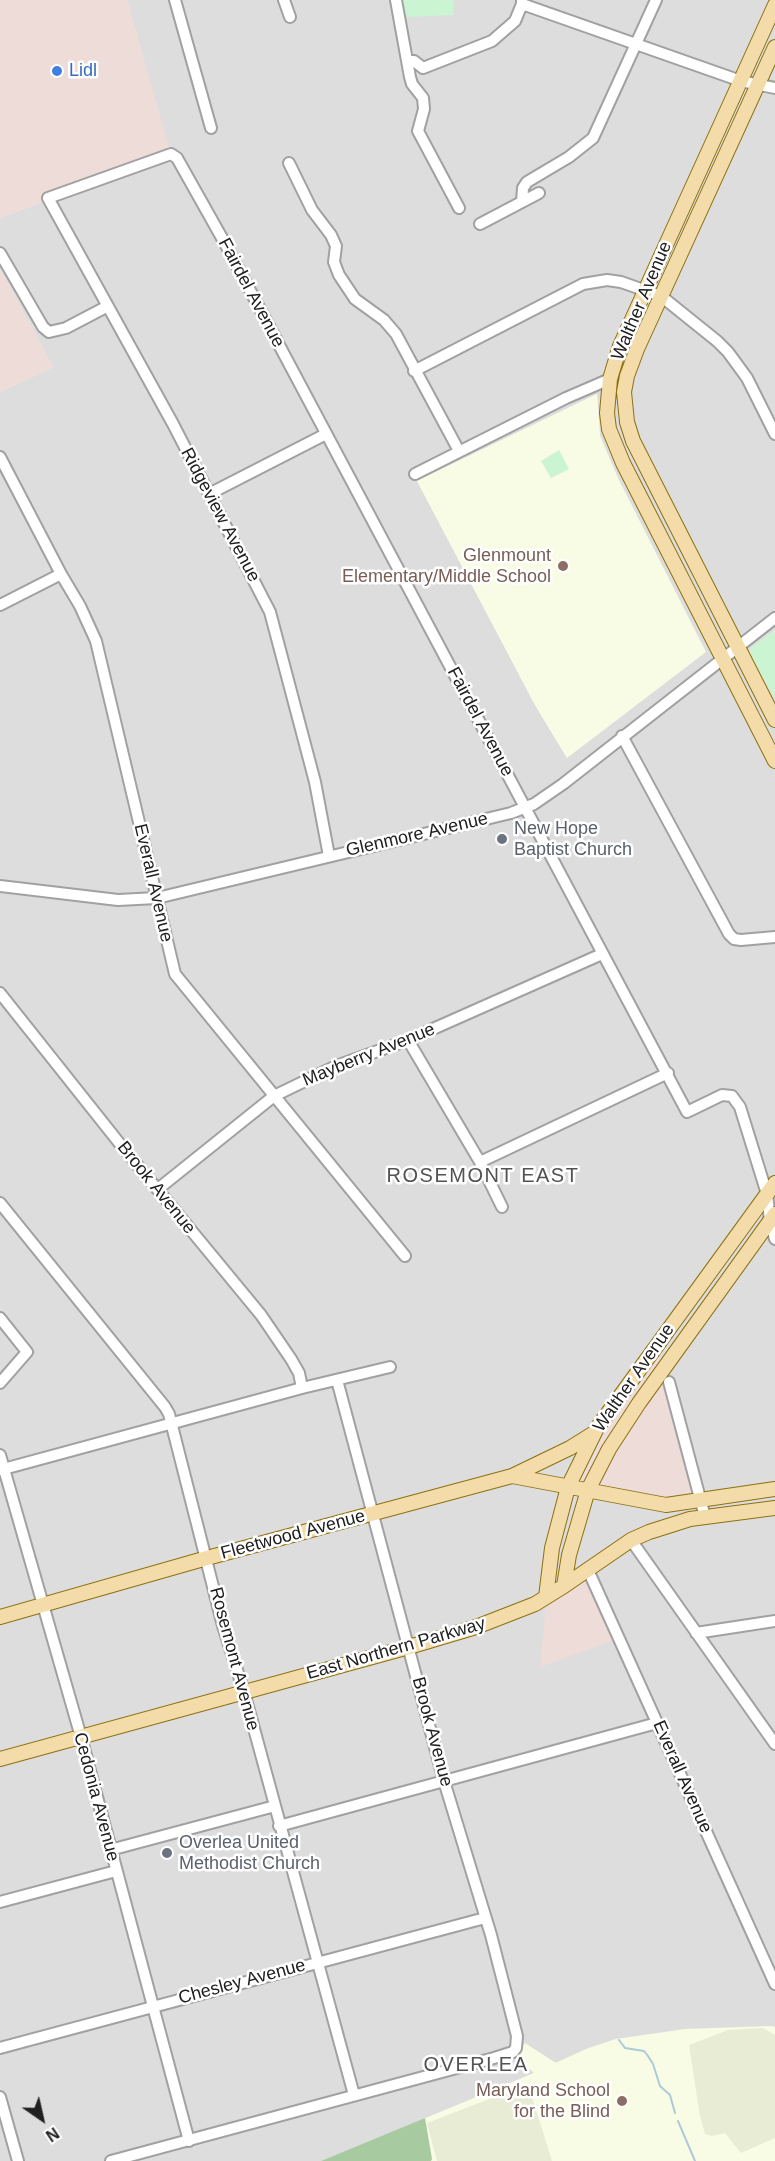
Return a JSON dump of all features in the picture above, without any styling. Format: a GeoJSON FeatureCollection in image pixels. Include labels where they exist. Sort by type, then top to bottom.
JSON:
{"type":"FeatureCollection","features":[{"type":"Feature","properties":{"kind":"main road","name":"Walther Avenue"},"geometry":{"type":"LineString","coordinates":[[775,5],[620,346],[610,379],[607,412],[609,429],[615,446],[775,761]]}},
{"type":"Feature","properties":{"kind":"main road","name":"Walther Avenue"},"geometry":{"type":"LineString","coordinates":[[775,47],[637,349],[624,392],[627,422],[645,466],[775,720]]}},
{"type":"Feature","properties":{"kind":"main road","name":"Walther Avenue"},"geometry":{"type":"LineString","coordinates":[[546,1597],[552,1548],[568,1487],[594,1433],[614,1402],[771,1189]]}},
{"type":"Feature","properties":{"kind":"main road","name":"Walther Avenue"},"geometry":{"type":"LineString","coordinates":[[564,1586],[569,1555],[588,1490],[609,1449],[773,1217]]}},
{"type":"Feature","properties":{"kind":"main road"},"geometry":{"type":"LineString","coordinates":[[512,1476],[570,1448],[594,1433]]}},
{"type":"Feature","properties":{"kind":"main road","name":"Fleetwood Avenue"},"geometry":{"type":"LineString","coordinates":[[0,1617],[207,1558],[512,1476],[588,1490]]}},
{"type":"Feature","properties":{"kind":"main road"},"geometry":{"type":"LineString","coordinates":[[588,1490],[666,1505],[775,1489]]}},
{"type":"Feature","properties":{"kind":"main road","name":"East Northern Parkway"},"geometry":{"type":"LineString","coordinates":[[0,1758],[409,1647],[501,1618],[546,1597],[631,1540],[669,1525],[705,1517],[775,1508]]}},
{"type":"Feature","properties":{"kind":"street"},"geometry":{"type":"LineString","coordinates":[[175,0],[211,128]]}},
{"type":"Feature","properties":{"kind":"street"},"geometry":{"type":"LineString","coordinates":[[284,0],[290,17]]}},
{"type":"Feature","properties":{"kind":"street"},"geometry":{"type":"LineString","coordinates":[[396,0],[412,84],[423,98],[424,109],[418,131],[459,208]]}},
{"type":"Feature","properties":{"kind":"street"},"geometry":{"type":"LineString","coordinates":[[522,202],[523,188],[536,176],[569,157],[593,138],[656,0]]}},
{"type":"Feature","properties":{"kind":"street"},"geometry":{"type":"LineString","coordinates":[[408,62],[414,61],[423,68],[492,41],[515,21],[522,2],[741,81],[775,88]]}},
{"type":"Feature","properties":{"kind":"street","name":"Fairdel Avenue"},"geometry":{"type":"LineString","coordinates":[[48,198],[171,154],[177,158],[687,1112],[722,1095],[732,1096],[740,1107],[771,1189],[775,1239]]}},
{"type":"Feature","properties":{"kind":"street"},"geometry":{"type":"LineString","coordinates":[[289,163],[312,210],[331,235],[336,246],[334,262],[339,275],[355,299],[384,320],[396,334],[459,452]]}},
{"type":"Feature","properties":{"kind":"street"},"geometry":{"type":"LineString","coordinates":[[480,224],[538,193]]}},
{"type":"Feature","properties":{"kind":"street","name":"Ridgeview Avenue"},"geometry":{"type":"LineString","coordinates":[[48,198],[209,494],[270,612],[316,789],[329,856]]}},
{"type":"Feature","properties":{"kind":"street"},"geometry":{"type":"LineString","coordinates":[[0,253],[43,327],[49,332],[66,328],[108,306]]}},
{"type":"Feature","properties":{"kind":"street"},"geometry":{"type":"LineString","coordinates":[[414,371],[583,284],[607,280],[621,282],[662,296],[728,352],[747,378],[775,434]]}},
{"type":"Feature","properties":{"kind":"street"},"geometry":{"type":"LineString","coordinates":[[415,474],[566,398],[610,379]]}},
{"type":"Feature","properties":{"kind":"street"},"geometry":{"type":"LineString","coordinates":[[209,494],[326,434]]}},
{"type":"Feature","properties":{"kind":"street","name":"Everall Avenue"},"geometry":{"type":"LineString","coordinates":[[0,457],[80,606],[96,642],[175,974],[325,1155],[405,1256]]}},
{"type":"Feature","properties":{"kind":"street"},"geometry":{"type":"LineString","coordinates":[[0,605],[61,574]]}},
{"type":"Feature","properties":{"kind":"street","name":"Glenmore Avenue"},"geometry":{"type":"LineString","coordinates":[[0,886],[118,900],[157,898],[526,808],[563,784],[775,618]]}},
{"type":"Feature","properties":{"kind":"street"},"geometry":{"type":"LineString","coordinates":[[622,736],[729,934],[734,939],[741,940],[775,937]]}},
{"type":"Feature","properties":{"kind":"street","name":"Mayberry Avenue"},"geometry":{"type":"LineString","coordinates":[[158,1189],[274,1096],[336,1066],[408,1040],[602,954]]}},
{"type":"Feature","properties":{"kind":"street","name":"Brook Avenue"},"geometry":{"type":"LineString","coordinates":[[0,993],[261,1315],[299,1373],[302,1388]]}},
{"type":"Feature","properties":{"kind":"street"},"geometry":{"type":"LineString","coordinates":[[408,1040],[480,1162],[502,1207]]}},
{"type":"Feature","properties":{"kind":"street"},"geometry":{"type":"LineString","coordinates":[[480,1162],[668,1073]]}},
{"type":"Feature","properties":{"kind":"street","name":"Rosemont Avenue"},"geometry":{"type":"LineString","coordinates":[[0,1203],[165,1407],[207,1558],[223,1626],[244,1692],[354,2095]]}},
{"type":"Feature","properties":{"kind":"street"},"geometry":{"type":"LineString","coordinates":[[0,1318],[27,1352],[0,1383]]}},
{"type":"Feature","properties":{"kind":"street"},"geometry":{"type":"LineString","coordinates":[[2,1469],[302,1388],[390,1367]]}},
{"type":"Feature","properties":{"kind":"street","name":"Brook Avenue"},"geometry":{"type":"LineString","coordinates":[[337,1380],[444,1781],[491,1935],[517,2036],[516,2048],[510,2053],[354,2095]]}},
{"type":"Feature","properties":{"kind":"street"},"geometry":{"type":"LineString","coordinates":[[669,1382],[705,1517]]}},
{"type":"Feature","properties":{"kind":"street","name":"Cedonia Avenue"},"geometry":{"type":"LineString","coordinates":[[0,1455],[2,1469],[44,1605],[81,1737],[189,2140]]}},
{"type":"Feature","properties":{"kind":"street"},"geometry":{"type":"LineString","coordinates":[[631,1540],[775,1744]]}},
{"type":"Feature","properties":{"kind":"street","name":"Everall Avenue"},"geometry":{"type":"LineString","coordinates":[[588,1570],[775,1984]]}},
{"type":"Feature","properties":{"kind":"street"},"geometry":{"type":"LineString","coordinates":[[696,1633],[775,1622]]}},
{"type":"Feature","properties":{"kind":"street"},"geometry":{"type":"LineString","coordinates":[[279,1826],[657,1723]]}},
{"type":"Feature","properties":{"kind":"street"},"geometry":{"type":"LineString","coordinates":[[110,1850],[275,1806]]}},
{"type":"Feature","properties":{"kind":"street"},"geometry":{"type":"LineString","coordinates":[[0,1902],[116,1871]]}},
{"type":"Feature","properties":{"kind":"street","name":"Chesley Avenue"},"geometry":{"type":"LineString","coordinates":[[0,2048],[153,2005],[485,1918]]}},
{"type":"Feature","properties":{"kind":"street"},"geometry":{"type":"LineString","coordinates":[[111,2161],[354,2095]]}},
{"type":"Feature","properties":{"kind":"street"},"geometry":{"type":"LineString","coordinates":[[0,2097],[18,2161]]}},
{"type":"Feature","properties":{"kind":"shaded area"},"geometry":{"type":"Polygon","coordinates":[[[0,0],[127,0],[171,154],[0,218],[0,0]]]}},
{"type":"Feature","properties":{"kind":"shaded area"},"geometry":{"type":"Polygon","coordinates":[[[127,0],[775,0],[775,630],[751,648],[750,653],[775,699],[775,2027],[616,2039],[586,2049],[512,2083],[322,2161],[0,2161],[0,392],[53,367],[0,269],[0,218],[170,154],[127,0]],[[597,394],[417,481],[535,705],[567,758],[618,478],[600,436],[597,394]],[[658,1354],[608,1427],[577,1488],[658,1354]]]}},
{"type":"Feature","properties":{"kind":"shaded area"},"geometry":{"type":"Polygon","coordinates":[[[0,269],[53,367],[0,392],[0,269]]]}},
{"type":"Feature","properties":{"kind":"shaded area","name":"Glenmount Elementary/Middle School"},"geometry":{"type":"Polygon","coordinates":[[[597,394],[600,436],[618,478],[706,652],[567,758],[535,705],[417,481],[597,394]]]}},
{"type":"Feature","properties":{"kind":"shaded area"},"geometry":{"type":"Polygon","coordinates":[[[658,1354],[700,1500],[661,1502],[577,1488],[608,1427],[658,1354]]]}},
{"type":"Feature","properties":{"kind":"shaded area"},"geometry":{"type":"Polygon","coordinates":[[[588,1569],[620,1638],[540,1667],[547,1593],[588,1569]]]}},
{"type":"Feature","properties":{"kind":"shaded area","name":"Maryland School for the Blind"},"geometry":{"type":"Polygon","coordinates":[[[775,2027],[775,2161],[322,2161],[534,2073],[516,2057],[525,2043],[556,2063],[586,2049],[616,2039],[685,2029],[775,2027]]]}},
{"type":"Feature","properties":{"kind":"shaded area"},"geometry":{"type":"Polygon","coordinates":[[[763,2028],[775,2035],[775,2138],[741,2153],[725,2133],[712,2136],[705,2134],[689,2045],[728,2030],[763,2028]]]}},
{"type":"Feature","properties":{"kind":"shaded area"},"geometry":{"type":"Polygon","coordinates":[[[528,2084],[552,2161],[437,2161],[427,2123],[528,2084]]]}},
{"type":"Feature","properties":{"kind":"green space"},"geometry":{"type":"Polygon","coordinates":[[[402,0],[453,0],[454,15],[406,17],[402,0]]]}},
{"type":"Feature","properties":{"kind":"green space"},"geometry":{"type":"Polygon","coordinates":[[[559,450],[569,469],[551,478],[541,461],[559,450]]]}},
{"type":"Feature","properties":{"kind":"green space"},"geometry":{"type":"Polygon","coordinates":[[[775,630],[775,699],[750,653],[751,648],[775,630]]]}},
{"type":"Feature","properties":{"kind":"green space"},"geometry":{"type":"Polygon","coordinates":[[[425,2118],[431,2161],[321,2161],[425,2118]]]}},
{"type":"Feature","properties":{"kind":"waterway"},"geometry":{"type":"LineString","coordinates":[[619,2040],[625,2048],[644,2051],[648,2056],[660,2086],[670,2095],[675,2113]]}},
{"type":"Feature","properties":{"kind":"waterway"},"geometry":{"type":"LineString","coordinates":[[678,2121],[695,2161]]}},
{"type":"Feature","properties":{"kind":"place","name":"Lidl"},"geometry":{"type":"Point","coordinates":[57,71]}},
{"type":"Feature","properties":{"kind":"place","name":"Glenmount Elementary/Middle School"},"geometry":{"type":"Point","coordinates":[563,566]}},
{"type":"Feature","properties":{"kind":"place","name":"New Hope Baptist Church"},"geometry":{"type":"Point","coordinates":[502,839]}},
{"type":"Feature","properties":{"kind":"place","name":"Overlea United Methodist Church"},"geometry":{"type":"Point","coordinates":[167,1853]}},
{"type":"Feature","properties":{"kind":"place","name":"Maryland School for the Blind"},"geometry":{"type":"Point","coordinates":[622,2101]}},
{"type":"Feature","properties":{"kind":"district","name":"ROSEMONT EAST"},"geometry":{"type":"Point","coordinates":[483,1176]}},
{"type":"Feature","properties":{"kind":"district","name":"OVERLEA"},"geometry":{"type":"Point","coordinates":[476,2065]}}]}
